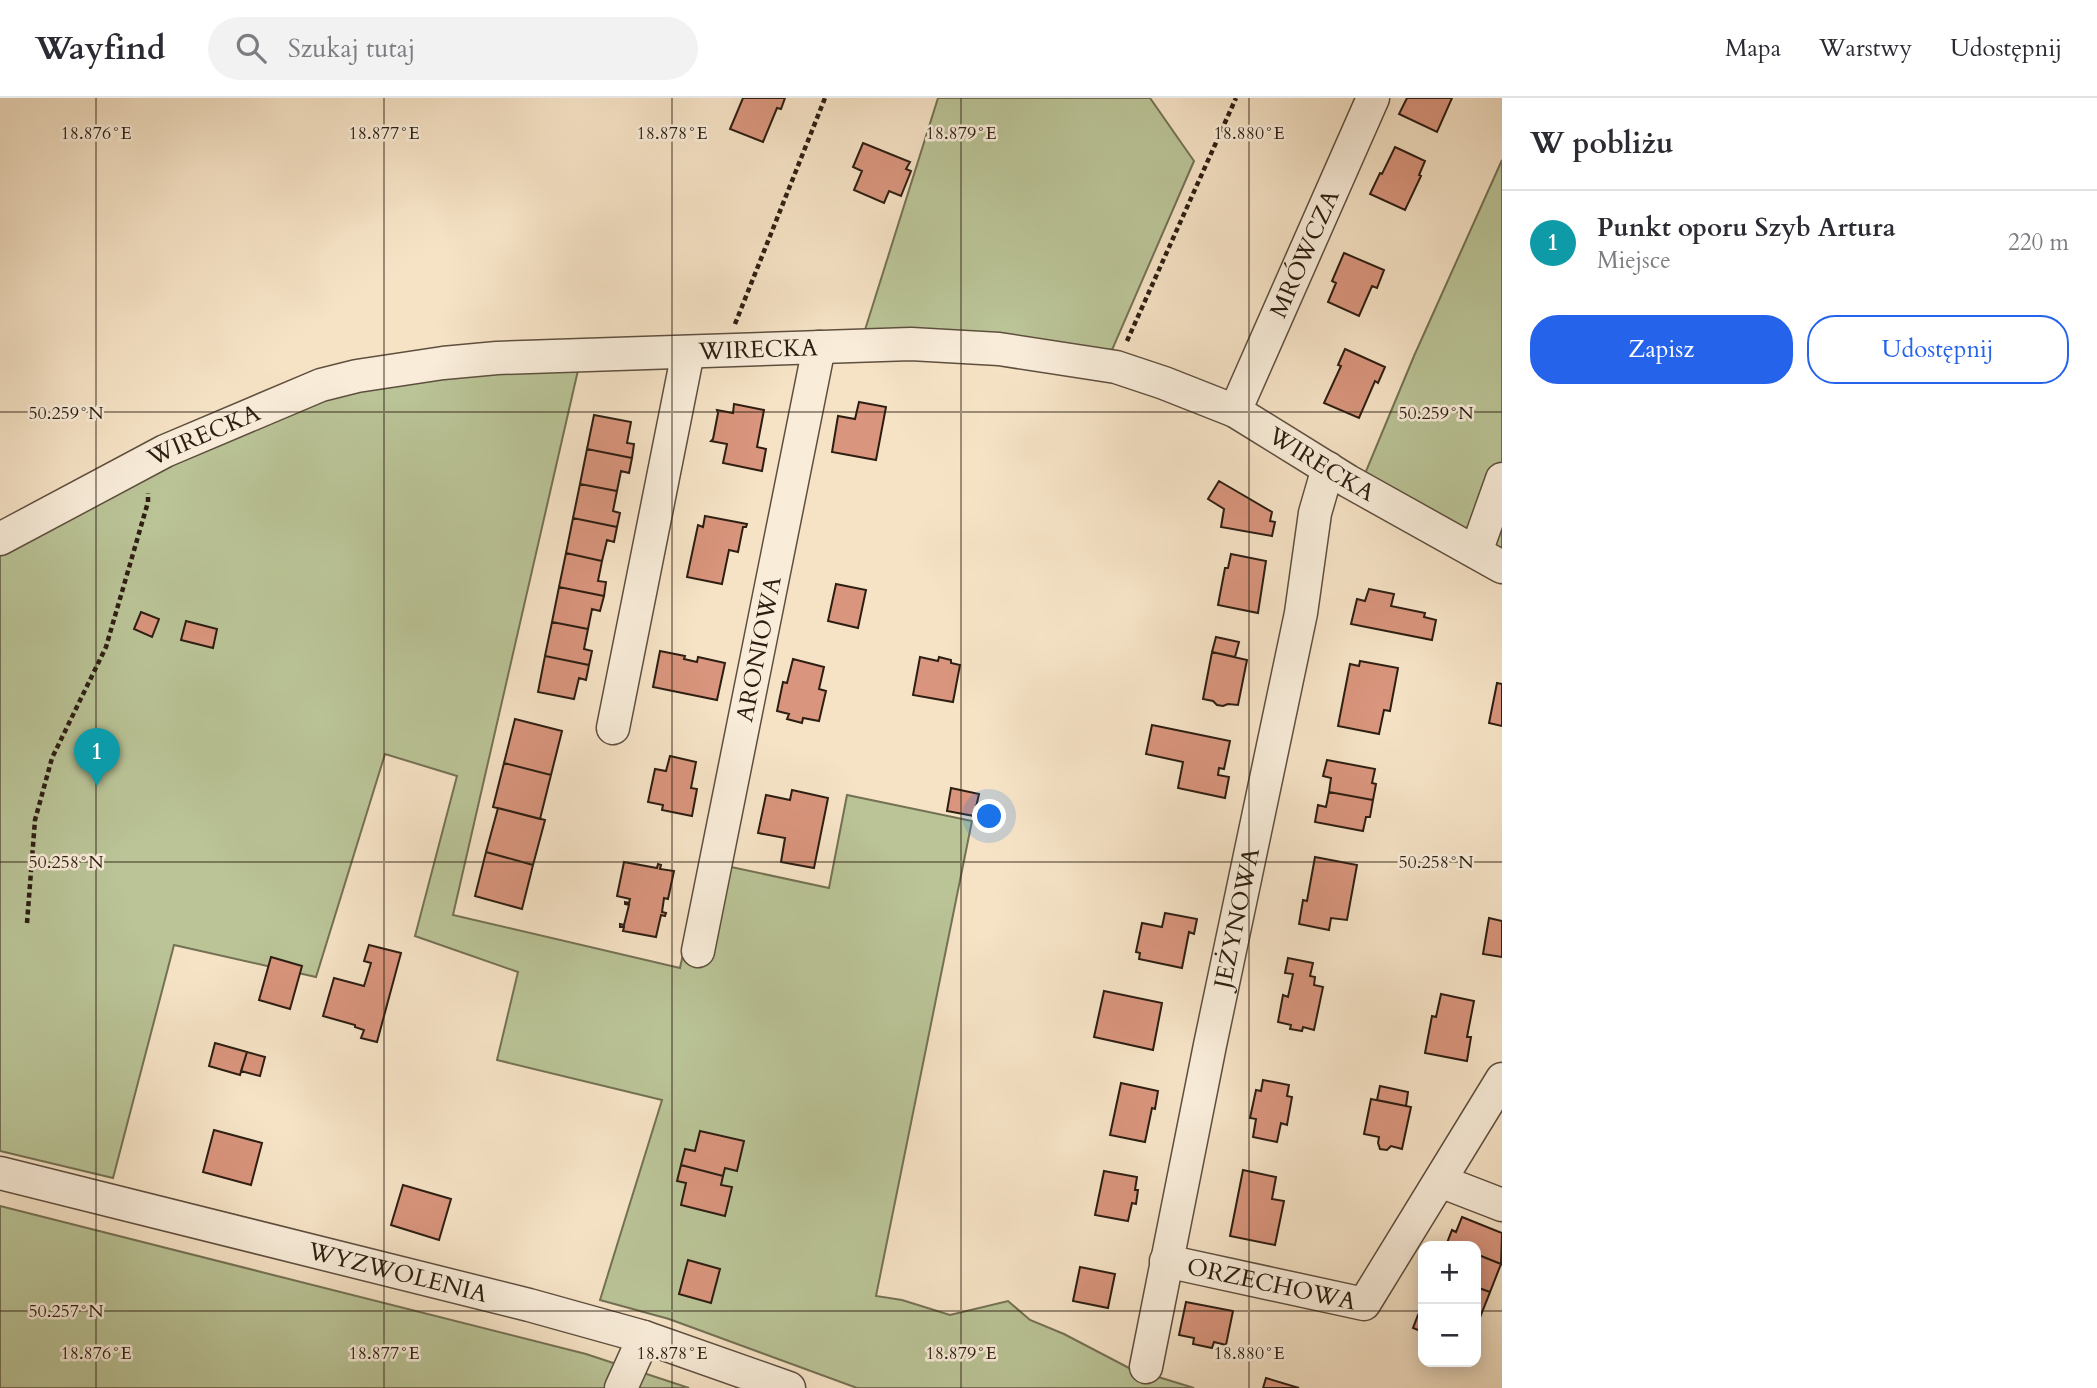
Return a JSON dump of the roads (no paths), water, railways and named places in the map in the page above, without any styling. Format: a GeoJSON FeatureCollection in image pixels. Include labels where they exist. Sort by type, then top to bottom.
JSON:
{"type":"FeatureCollection","features":[{"type":"Feature","properties":{"kind":"street","name":"MRÓWCZA"},"geometry":{"type":"LineString","coordinates":[[1235,411],[1373,98]]}},
{"type":"Feature","properties":{"kind":"street","name":"WIRECKA"},"geometry":{"type":"LineString","coordinates":[[0,539],[165,451],[321,386],[357,376],[497,358],[911,344],[999,349],[1116,367],[1164,383],[1235,411],[1328,468],[1489,559]]}},
{"type":"Feature","properties":{"kind":"street","name":"ARONIOWA"},"geometry":{"type":"LineString","coordinates":[[698,951],[819,347]]}},
{"type":"Feature","properties":{"kind":"street"},"geometry":{"type":"LineString","coordinates":[[613,728],[688,352]]}},
{"type":"Feature","properties":{"kind":"street","name":"JEŻYNOWA"},"geometry":{"type":"LineString","coordinates":[[1146,1367],[1298,626],[1315,513],[1328,468]]}},
{"type":"Feature","properties":{"kind":"street"},"geometry":{"type":"LineString","coordinates":[[1489,559],[1502,479]]}},
{"type":"Feature","properties":{"kind":"street","name":"ORZECHOWA"},"geometry":{"type":"LineString","coordinates":[[1166,1261],[1364,1304],[1502,1079]]}},
{"type":"Feature","properties":{"kind":"street","name":"WYZWOLENIA"},"geometry":{"type":"LineString","coordinates":[[0,1173],[529,1305],[644,1337],[789,1388]]}},
{"type":"Feature","properties":{"kind":"street"},"geometry":{"type":"LineString","coordinates":[[1440,1181],[1502,1205]]}},
{"type":"Feature","properties":{"kind":"street"},"geometry":{"type":"LineString","coordinates":[[621,1388],[644,1337]]}},
{"type":"Feature","properties":{"kind":"place","name":"Punkt oporu Szyb Artura"},"geometry":{"type":"Point","coordinates":[97,786]}}]}
